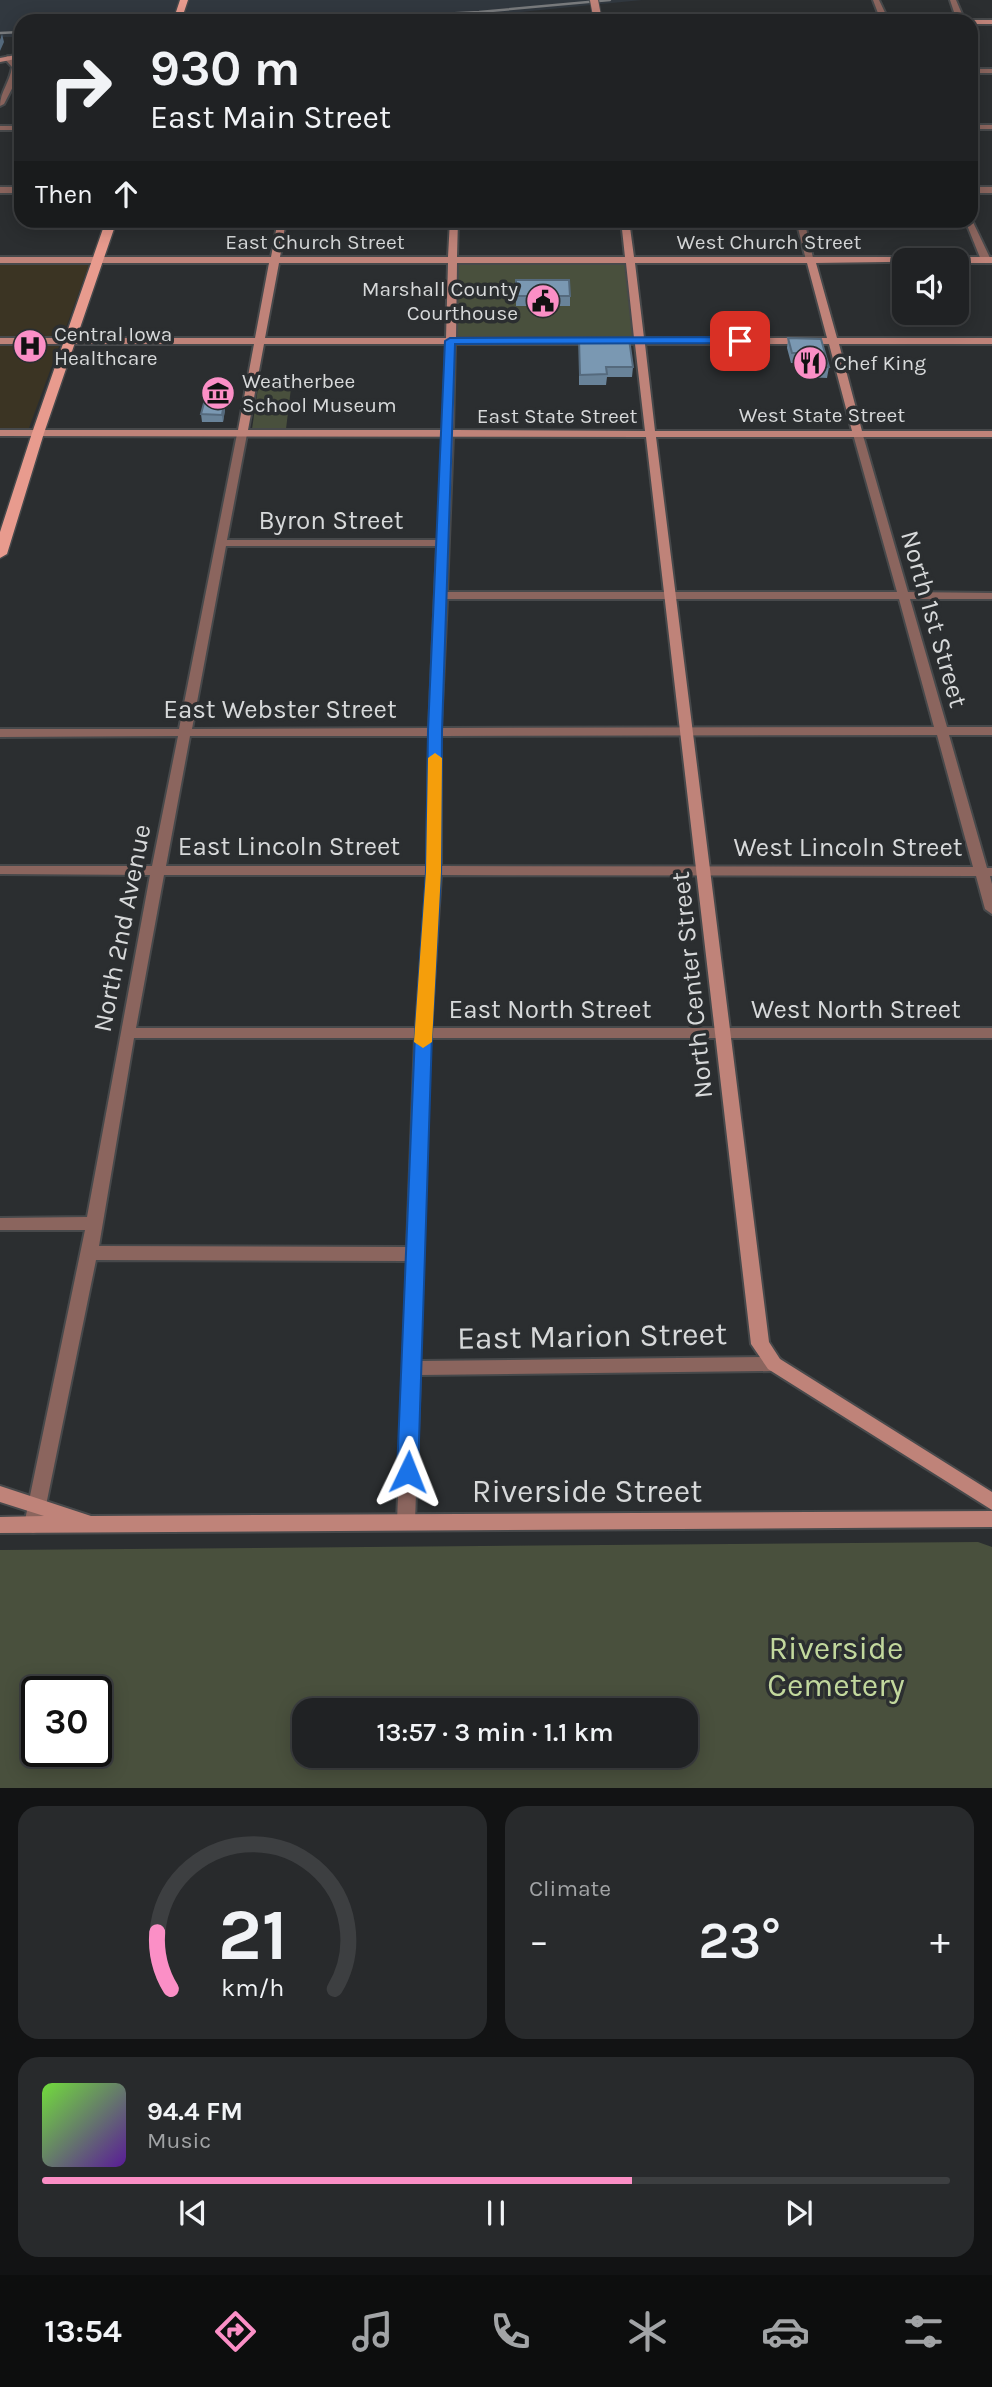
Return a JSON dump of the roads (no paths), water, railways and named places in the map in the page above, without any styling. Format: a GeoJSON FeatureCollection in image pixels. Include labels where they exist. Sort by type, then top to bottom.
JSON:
{"type":"FeatureCollection","features":[{"type":"Feature","properties":{"kind":"main road"},"geometry":{"type":"LineString","coordinates":[[2,545],[109,228]]}},
{"type":"Feature","properties":{"kind":"street"},"geometry":{"type":"LineString","coordinates":[[0,104],[14,77]]}},
{"type":"Feature","properties":{"kind":"street","name":"North 2nd Avenue"},"geometry":{"type":"LineString","coordinates":[[36,1516],[89,1253],[127,1033],[281,228]]}},
{"type":"Feature","properties":{"kind":"street"},"geometry":{"type":"LineString","coordinates":[[406,1522],[423,1034],[433,872],[435,731],[454,228]]}},
{"type":"Feature","properties":{"kind":"street","name":"North Center Street"},"geometry":{"type":"LineString","coordinates":[[626,228],[760,1344],[774,1364]]}},
{"type":"Feature","properties":{"kind":"street"},"geometry":{"type":"LineString","coordinates":[[802,228],[811,260]]}},
{"type":"Feature","properties":{"kind":"street"},"geometry":{"type":"LineString","coordinates":[[973,228],[989,260],[992,274]]}},
{"type":"Feature","properties":{"kind":"street","name":"East Church Street"},"geometry":{"type":"LineString","coordinates":[[0,260],[630,259]]}},
{"type":"Feature","properties":{"kind":"street","name":"West Church Street"},"geometry":{"type":"LineString","coordinates":[[630,259],[989,260]]}},
{"type":"Feature","properties":{"kind":"street","name":"North 1st Street"},"geometry":{"type":"LineString","coordinates":[[811,260],[903,595],[987,872],[992,909]]}},
{"type":"Feature","properties":{"kind":"street"},"geometry":{"type":"LineString","coordinates":[[0,341],[992,341]]}},
{"type":"Feature","properties":{"kind":"street","name":"East State Street"},"geometry":{"type":"LineString","coordinates":[[0,433],[652,435]]}},
{"type":"Feature","properties":{"kind":"street","name":"West State Street"},"geometry":{"type":"LineString","coordinates":[[652,435],[992,434]]}},
{"type":"Feature","properties":{"kind":"street","name":"Byron Street"},"geometry":{"type":"LineString","coordinates":[[220,543],[443,543]]}},
{"type":"Feature","properties":{"kind":"street"},"geometry":{"type":"LineString","coordinates":[[442,595],[992,596]]}},
{"type":"Feature","properties":{"kind":"street","name":"East Webster Street"},"geometry":{"type":"LineString","coordinates":[[0,733],[992,731]]}},
{"type":"Feature","properties":{"kind":"street","name":"East Lincoln Street"},"geometry":{"type":"LineString","coordinates":[[0,870],[703,872]]}},
{"type":"Feature","properties":{"kind":"street","name":"West Lincoln Street"},"geometry":{"type":"LineString","coordinates":[[703,872],[987,872]]}},
{"type":"Feature","properties":{"kind":"street","name":"East North Street"},"geometry":{"type":"LineString","coordinates":[[127,1033],[721,1034]]}},
{"type":"Feature","properties":{"kind":"street","name":"West North Street"},"geometry":{"type":"LineString","coordinates":[[721,1034],[992,1033]]}},
{"type":"Feature","properties":{"kind":"street"},"geometry":{"type":"LineString","coordinates":[[0,1224],[93,1223]]}},
{"type":"Feature","properties":{"kind":"street"},"geometry":{"type":"LineString","coordinates":[[89,1253],[415,1254]]}},
{"type":"Feature","properties":{"kind":"street"},"geometry":{"type":"LineString","coordinates":[[774,1364],[992,1502]]}},
{"type":"Feature","properties":{"kind":"street","name":"East Marion Street"},"geometry":{"type":"LineString","coordinates":[[411,1367],[774,1364]]}},
{"type":"Feature","properties":{"kind":"street","name":"Riverside Street"},"geometry":{"type":"LineString","coordinates":[[0,1494],[36,1516],[99,1526],[992,1519]]}},
{"type":"Feature","properties":{"kind":"street","name":"Riverside Street"},"geometry":{"type":"LineString","coordinates":[[0,1525],[36,1516]]}},
{"type":"Feature","properties":{"kind":"railway"},"geometry":{"type":"LineString","coordinates":[[440,14],[610,0]]}},
{"type":"Feature","properties":{"kind":"railway"},"geometry":{"type":"LineString","coordinates":[[0,33],[14,32]]}},
{"type":"Feature","properties":{"kind":"place","name":"Marshall County Courthouse"},"geometry":{"type":"Point","coordinates":[543,301]}},
{"type":"Feature","properties":{"kind":"place","name":"Central Iowa Healthcare"},"geometry":{"type":"Point","coordinates":[30,346]}},
{"type":"Feature","properties":{"kind":"place","name":"Chef King"},"geometry":{"type":"Point","coordinates":[810,363]}},
{"type":"Feature","properties":{"kind":"place","name":"Weatherbee School Museum"},"geometry":{"type":"Point","coordinates":[218,393]}},
{"type":"Feature","properties":{"kind":"park label","name":"Riverside Cemetery"},"geometry":{"type":"Point","coordinates":[836,1666]}}]}
